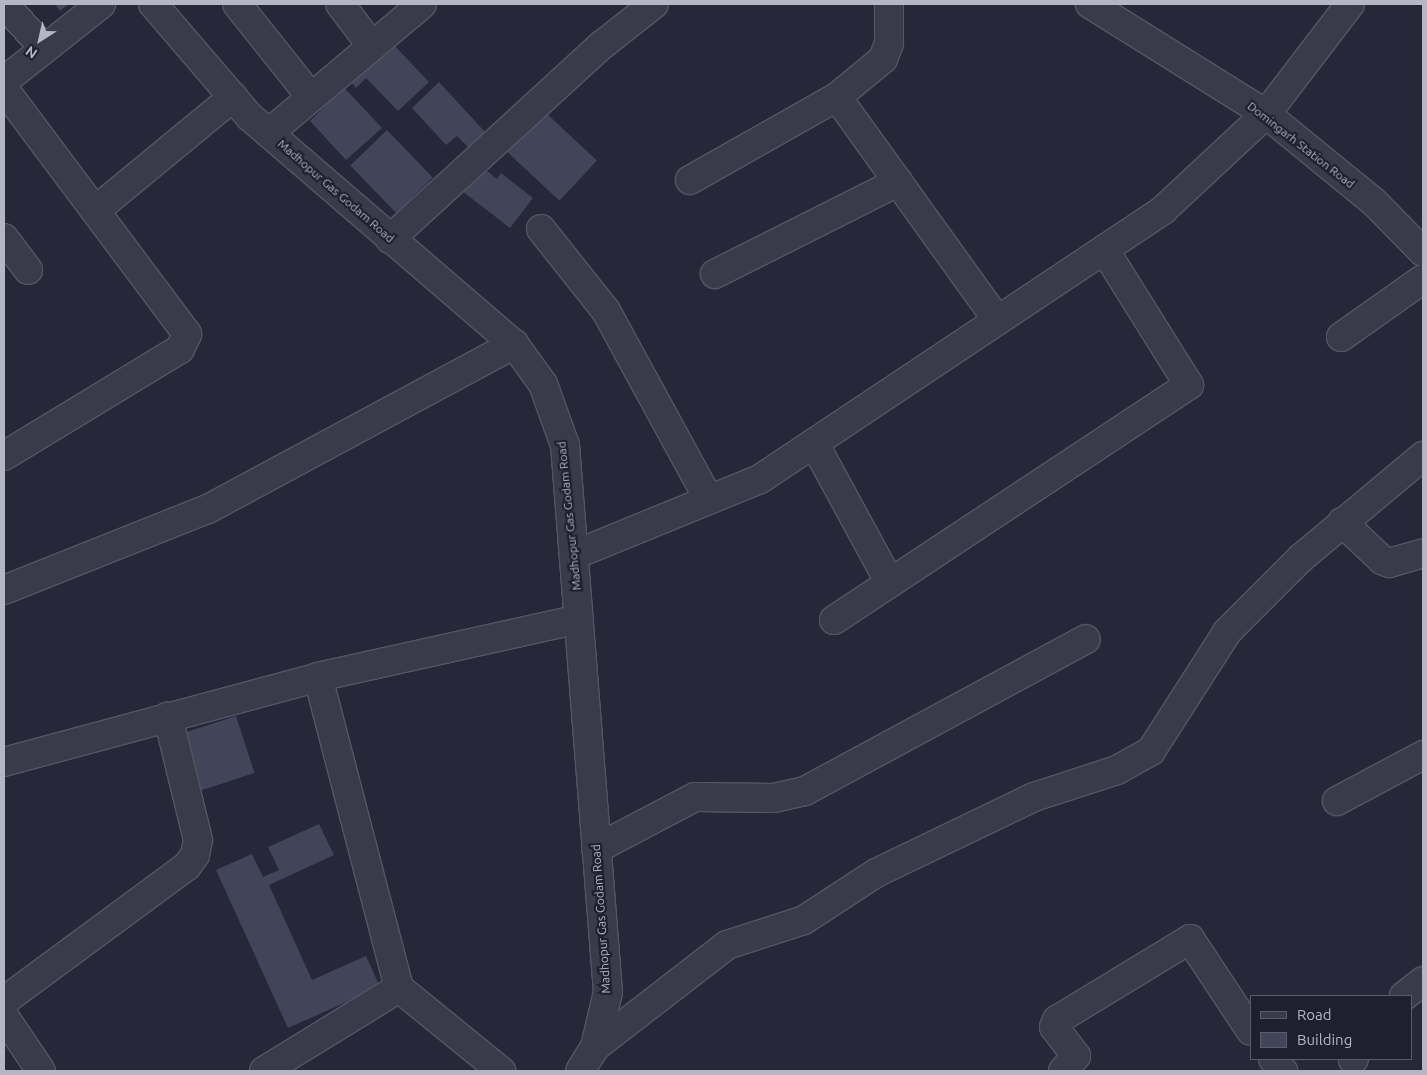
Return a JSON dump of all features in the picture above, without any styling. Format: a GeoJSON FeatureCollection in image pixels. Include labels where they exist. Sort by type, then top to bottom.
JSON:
{"type":"FeatureCollection","features":[{"type":"Feature","properties":{"kind":"street"},"geometry":{"type":"LineString","coordinates":[[4,4],[44,48]]}},
{"type":"Feature","properties":{"kind":"street"},"geometry":{"type":"LineString","coordinates":[[4,81],[101,4]]}},
{"type":"Feature","properties":{"kind":"street","name":"Madhopur Gas Godam Road"},"geometry":{"type":"LineString","coordinates":[[153,4],[233,97],[269,133],[514,344],[543,384],[565,445],[608,992],[595,1047],[580,1071]]}},
{"type":"Feature","properties":{"kind":"street"},"geometry":{"type":"LineString","coordinates":[[237,4],[311,98]]}},
{"type":"Feature","properties":{"kind":"street"},"geometry":{"type":"LineString","coordinates":[[340,4],[372,46]]}},
{"type":"Feature","properties":{"kind":"street"},"geometry":{"type":"LineString","coordinates":[[269,133],[422,4]]}},
{"type":"Feature","properties":{"kind":"street"},"geometry":{"type":"LineString","coordinates":[[390,239],[595,51],[654,4]]}},
{"type":"Feature","properties":{"kind":"street"},"geometry":{"type":"LineString","coordinates":[[690,180],[837,97],[883,59],[889,43],[889,4]]}},
{"type":"Feature","properties":{"kind":"street","name":"Domingarh Station Road"},"geometry":{"type":"LineString","coordinates":[[1090,4],[1266,114],[1374,202],[1423,252]]}},
{"type":"Feature","properties":{"kind":"street"},"geometry":{"type":"LineString","coordinates":[[574,555],[760,479],[1163,210],[1266,114],[1350,4]]}},
{"type":"Feature","properties":{"kind":"street"},"geometry":{"type":"LineString","coordinates":[[4,89],[182,326],[186,341],[4,456]]}},
{"type":"Feature","properties":{"kind":"street"},"geometry":{"type":"LineString","coordinates":[[96,210],[233,97]]}},
{"type":"Feature","properties":{"kind":"street"},"geometry":{"type":"LineString","coordinates":[[837,97],[998,320]]}},
{"type":"Feature","properties":{"kind":"street"},"geometry":{"type":"LineString","coordinates":[[715,274],[898,182]]}},
{"type":"Feature","properties":{"kind":"street"},"geometry":{"type":"LineString","coordinates":[[541,229],[606,311],[709,500]]}},
{"type":"Feature","properties":{"kind":"street"},"geometry":{"type":"LineString","coordinates":[[4,238],[28,270]]}},
{"type":"Feature","properties":{"kind":"street"},"geometry":{"type":"LineString","coordinates":[[834,620],[1189,385],[1104,250]]}},
{"type":"Feature","properties":{"kind":"street"},"geometry":{"type":"LineString","coordinates":[[1341,337],[1423,279]]}},
{"type":"Feature","properties":{"kind":"street"},"geometry":{"type":"LineString","coordinates":[[4,590],[208,509],[514,344]]}},
{"type":"Feature","properties":{"kind":"street"},"geometry":{"type":"LineString","coordinates":[[814,443],[890,583]]}},
{"type":"Feature","properties":{"kind":"street"},"geometry":{"type":"LineString","coordinates":[[595,1047],[727,945],[804,920],[876,873],[1034,797],[1136,762],[1163,737],[1227,632],[1342,522],[1423,456]]}},
{"type":"Feature","properties":{"kind":"street"},"geometry":{"type":"LineString","coordinates":[[1342,522],[1382,560],[1390,563],[1423,553]]}},
{"type":"Feature","properties":{"kind":"street"},"geometry":{"type":"LineString","coordinates":[[4,762],[318,677],[579,619]]}},
{"type":"Feature","properties":{"kind":"street"},"geometry":{"type":"LineString","coordinates":[[596,849],[695,797],[774,798],[805,791],[1086,639]]}},
{"type":"Feature","properties":{"kind":"street"},"geometry":{"type":"LineString","coordinates":[[318,677],[399,988],[501,1071]]}},
{"type":"Feature","properties":{"kind":"street"},"geometry":{"type":"LineString","coordinates":[[4,1002],[187,866],[195,855],[198,840],[168,717]]}},
{"type":"Feature","properties":{"kind":"street"},"geometry":{"type":"LineString","coordinates":[[1337,801],[1423,755]]}},
{"type":"Feature","properties":{"kind":"street"},"geometry":{"type":"LineString","coordinates":[[1063,1071],[1076,1056],[1054,1027],[1057,1020],[1190,939],[1250,1029]]}},
{"type":"Feature","properties":{"kind":"street"},"geometry":{"type":"LineString","coordinates":[[1405,995],[1423,981]]}},
{"type":"Feature","properties":{"kind":"street"},"geometry":{"type":"LineString","coordinates":[[264,1071],[399,988]]}},
{"type":"Feature","properties":{"kind":"street"},"geometry":{"type":"LineString","coordinates":[[4,1016],[42,1071]]}},
{"type":"Feature","properties":{"kind":"street"},"geometry":{"type":"LineString","coordinates":[[1274,1060],[1283,1071]]}},
{"type":"Feature","properties":{"kind":"building"},"geometry":{"type":"Polygon","coordinates":[[[55,4],[69,4],[60,11],[55,4]]]}},
{"type":"Feature","properties":{"kind":"building"},"geometry":{"type":"Polygon","coordinates":[[[392,43],[429,82],[398,111],[366,78],[356,88],[351,82],[392,43]]]}},
{"type":"Feature","properties":{"kind":"building"},"geometry":{"type":"Polygon","coordinates":[[[337,80],[382,128],[346,160],[310,121],[337,94],[330,87],[337,80]]]}},
{"type":"Feature","properties":{"kind":"building"},"geometry":{"type":"Polygon","coordinates":[[[439,82],[486,133],[469,148],[457,136],[446,145],[412,108],[439,82]]]}},
{"type":"Feature","properties":{"kind":"building"},"geometry":{"type":"Polygon","coordinates":[[[545,112],[597,160],[559,201],[507,152],[545,112]]]}},
{"type":"Feature","properties":{"kind":"building"},"geometry":{"type":"Polygon","coordinates":[[[387,130],[433,177],[396,213],[350,165],[387,130]]]}},
{"type":"Feature","properties":{"kind":"building"},"geometry":{"type":"Polygon","coordinates":[[[481,166],[497,179],[501,173],[533,198],[510,228],[462,191],[481,166]]]}},
{"type":"Feature","properties":{"kind":"building"},"geometry":{"type":"Polygon","coordinates":[[[236,716],[255,773],[198,791],[180,734],[236,716]]]}},
{"type":"Feature","properties":{"kind":"building"},"geometry":{"type":"Polygon","coordinates":[[[319,824],[334,855],[269,885],[312,980],[366,956],[380,987],[288,1028],[216,870],[252,854],[263,877],[279,870],[268,847],[319,824]]]}}]}
